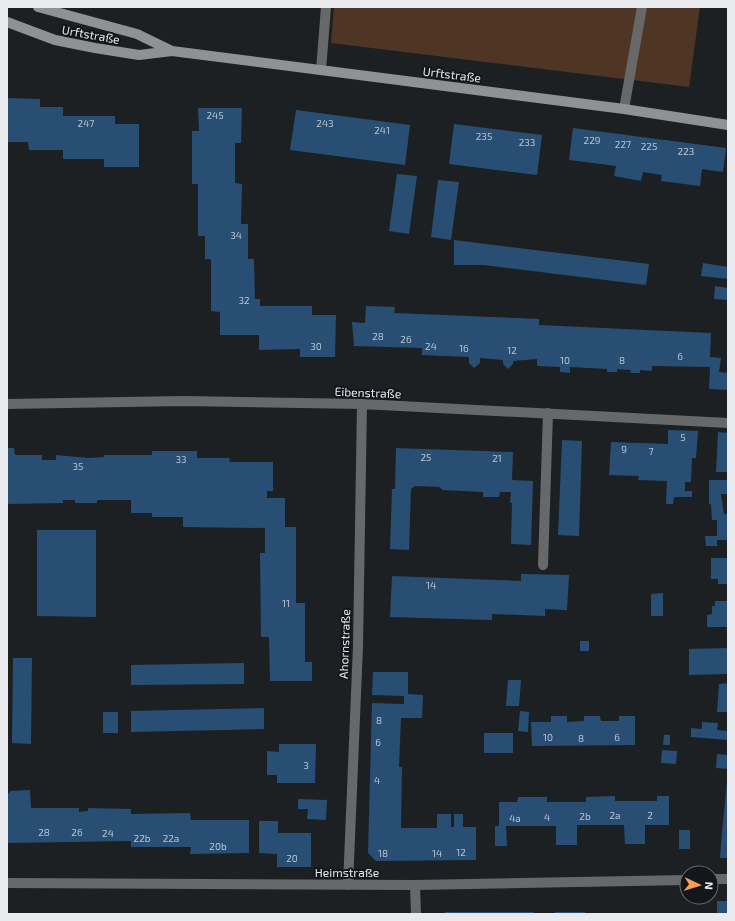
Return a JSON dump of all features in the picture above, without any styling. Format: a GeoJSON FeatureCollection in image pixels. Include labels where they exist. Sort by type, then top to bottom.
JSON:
{"type":"FeatureCollection","features":[{"type":"Feature","properties":{"kind":"street","name":"Urftstraße"},"geometry":{"type":"LineString","coordinates":[[38,7],[137,34],[172,51]]}},
{"type":"Feature","properties":{"kind":"street"},"geometry":{"type":"LineString","coordinates":[[321,70],[326,7]]}},
{"type":"Feature","properties":{"kind":"street"},"geometry":{"type":"LineString","coordinates":[[624,109],[642,7]]}},
{"type":"Feature","properties":{"kind":"street","name":"Urftstraße"},"geometry":{"type":"LineString","coordinates":[[7,22],[55,40],[139,55],[172,51],[624,109],[728,125]]}},
{"type":"Feature","properties":{"kind":"street","name":"Eibenstraße"},"geometry":{"type":"LineString","coordinates":[[7,404],[184,401],[362,404],[728,422]]}},
{"type":"Feature","properties":{"kind":"street","name":"Ahornstraße"},"geometry":{"type":"LineString","coordinates":[[348,885],[358,646],[362,404]]}},
{"type":"Feature","properties":{"kind":"street"},"geometry":{"type":"LineString","coordinates":[[543,565],[548,413]]}},
{"type":"Feature","properties":{"kind":"street","name":"Heimstraße"},"geometry":{"type":"LineString","coordinates":[[7,883],[415,885],[679,880]]}},
{"type":"Feature","properties":{"kind":"street"},"geometry":{"type":"LineString","coordinates":[[415,885],[416,914]]}},
{"type":"Feature","properties":{"kind":"shaded area"},"geometry":{"type":"Polygon","coordinates":[[[334,7],[700,7],[689,87],[331,43],[334,7]]]}},
{"type":"Feature","properties":{"kind":"building"},"geometry":{"type":"Polygon","coordinates":[[[7,98],[40,99],[40,107],[63,107],[63,116],[115,116],[115,124],[139,124],[139,167],[104,167],[104,159],[63,159],[63,150],[29,150],[28,142],[7,142],[7,98]]]}},
{"type":"Feature","properties":{"kind":"building"},"geometry":{"type":"Polygon","coordinates":[[[198,108],[242,108],[241,143],[235,143],[235,183],[242,184],[241,224],[248,224],[248,259],[254,259],[255,299],[260,299],[260,306],[312,306],[312,315],[336,315],[335,357],[300,357],[300,349],[259,350],[259,335],[220,335],[220,312],[211,311],[211,259],[205,259],[205,236],[198,236],[198,184],[192,184],[192,131],[199,131],[198,108]]]}},
{"type":"Feature","properties":{"kind":"building"},"geometry":{"type":"Polygon","coordinates":[[[296,110],[410,125],[405,165],[290,150],[296,110]]]}},
{"type":"Feature","properties":{"kind":"building"},"geometry":{"type":"Polygon","coordinates":[[[454,124],[542,135],[537,175],[449,164],[454,124]]]}},
{"type":"Feature","properties":{"kind":"building"},"geometry":{"type":"Polygon","coordinates":[[[573,128],[726,148],[723,172],[702,169],[700,186],[661,181],[662,175],[643,172],[641,181],[614,176],[616,166],[569,160],[573,128]]]}},
{"type":"Feature","properties":{"kind":"building"},"geometry":{"type":"Polygon","coordinates":[[[397,174],[417,176],[409,234],[389,231],[397,174]]]}},
{"type":"Feature","properties":{"kind":"building"},"geometry":{"type":"Polygon","coordinates":[[[438,180],[459,182],[451,240],[431,237],[438,180]]]}},
{"type":"Feature","properties":{"kind":"building"},"geometry":{"type":"Polygon","coordinates":[[[454,240],[649,264],[646,285],[483,265],[454,265],[454,240]]]}},
{"type":"Feature","properties":{"kind":"building"},"geometry":{"type":"Polygon","coordinates":[[[703,263],[728,267],[728,279],[701,276],[703,263]]]}},
{"type":"Feature","properties":{"kind":"building"},"geometry":{"type":"Polygon","coordinates":[[[715,286],[728,288],[728,300],[714,299],[715,286]]]}},
{"type":"Feature","properties":{"kind":"building"},"geometry":{"type":"Polygon","coordinates":[[[366,306],[395,307],[394,313],[539,319],[539,325],[711,333],[710,357],[721,358],[719,372],[728,373],[728,390],[709,389],[710,367],[652,366],[652,371],[640,370],[640,373],[630,373],[631,370],[617,369],[617,372],[607,372],[607,369],[570,367],[570,373],[560,372],[560,367],[537,366],[537,359],[513,361],[513,364],[508,369],[503,364],[503,360],[480,358],[480,363],[474,368],[469,363],[469,357],[422,355],[422,348],[354,346],[352,322],[365,323],[366,306]]]}},
{"type":"Feature","properties":{"kind":"building"},"geometry":{"type":"Polygon","coordinates":[[[668,430],[698,431],[696,458],[692,458],[691,482],[685,482],[685,491],[692,491],[692,497],[674,497],[673,504],[666,504],[667,481],[638,480],[639,476],[609,475],[611,442],[668,444],[668,430]]]}},
{"type":"Feature","properties":{"kind":"building"},"geometry":{"type":"Polygon","coordinates":[[[718,432],[728,433],[728,472],[716,472],[718,432]]]}},
{"type":"Feature","properties":{"kind":"building"},"geometry":{"type":"Polygon","coordinates":[[[562,440],[582,441],[579,536],[558,535],[562,440]]]}},
{"type":"Feature","properties":{"kind":"building"},"geometry":{"type":"Polygon","coordinates":[[[7,448],[14,448],[15,455],[42,455],[42,460],[56,460],[56,455],[89,458],[104,457],[104,455],[152,455],[152,451],[197,451],[197,458],[230,458],[229,462],[273,462],[273,491],[267,491],[267,498],[285,498],[285,527],[296,527],[296,603],[305,603],[305,662],[312,662],[312,681],[270,681],[269,637],[261,637],[260,553],[265,553],[265,528],[183,527],[183,517],[152,517],[152,513],[131,513],[131,500],[97,500],[97,503],[75,503],[75,500],[63,500],[63,503],[7,504],[7,448]]]}},
{"type":"Feature","properties":{"kind":"building"},"geometry":{"type":"Polygon","coordinates":[[[396,448],[513,452],[512,480],[533,481],[531,545],[511,544],[511,492],[500,492],[499,497],[483,497],[483,492],[443,490],[439,487],[415,486],[411,489],[409,550],[390,549],[392,489],[395,489],[396,448]]]}},
{"type":"Feature","properties":{"kind":"building"},"geometry":{"type":"Polygon","coordinates":[[[709,480],[728,480],[728,494],[721,494],[724,514],[728,514],[728,540],[717,540],[717,546],[706,546],[705,536],[717,536],[717,520],[712,520],[711,504],[709,504],[709,480]]]}},
{"type":"Feature","properties":{"kind":"building"},"geometry":{"type":"Polygon","coordinates":[[[37,530],[96,530],[96,617],[37,616],[37,530]]]}},
{"type":"Feature","properties":{"kind":"building"},"geometry":{"type":"Polygon","coordinates":[[[711,558],[728,558],[728,584],[718,584],[718,579],[711,579],[711,558]]]}},
{"type":"Feature","properties":{"kind":"building"},"geometry":{"type":"Polygon","coordinates":[[[521,574],[569,575],[567,610],[545,609],[545,616],[492,614],[492,620],[390,617],[392,576],[521,581],[521,574]]]}},
{"type":"Feature","properties":{"kind":"building"},"geometry":{"type":"Polygon","coordinates":[[[663,593],[663,616],[651,616],[651,594],[663,593]]]}},
{"type":"Feature","properties":{"kind":"building"},"geometry":{"type":"Polygon","coordinates":[[[715,601],[728,601],[728,627],[707,627],[707,615],[712,614],[712,606],[715,606],[715,601]]]}},
{"type":"Feature","properties":{"kind":"building"},"geometry":{"type":"Polygon","coordinates":[[[580,641],[589,641],[589,651],[580,651],[580,641]]]}},
{"type":"Feature","properties":{"kind":"building"},"geometry":{"type":"Polygon","coordinates":[[[728,648],[728,674],[689,675],[689,649],[728,648]]]}},
{"type":"Feature","properties":{"kind":"building"},"geometry":{"type":"Polygon","coordinates":[[[13,658],[32,658],[31,744],[12,743],[13,658]]]}},
{"type":"Feature","properties":{"kind":"building"},"geometry":{"type":"Polygon","coordinates":[[[244,663],[244,684],[131,685],[131,665],[244,663]]]}},
{"type":"Feature","properties":{"kind":"building"},"geometry":{"type":"Polygon","coordinates":[[[373,672],[408,672],[408,694],[423,695],[422,718],[401,718],[399,767],[402,767],[401,828],[437,828],[437,814],[451,814],[451,827],[454,827],[454,814],[463,814],[463,827],[476,827],[476,860],[376,861],[368,853],[372,703],[404,704],[404,696],[372,695],[373,672]]]}},
{"type":"Feature","properties":{"kind":"building"},"geometry":{"type":"Polygon","coordinates":[[[508,680],[521,680],[519,706],[506,706],[508,680]]]}},
{"type":"Feature","properties":{"kind":"building"},"geometry":{"type":"Polygon","coordinates":[[[728,683],[728,712],[717,712],[719,684],[728,683]]]}},
{"type":"Feature","properties":{"kind":"building"},"geometry":{"type":"Polygon","coordinates":[[[264,708],[264,729],[131,732],[131,711],[264,708]]]}},
{"type":"Feature","properties":{"kind":"building"},"geometry":{"type":"Polygon","coordinates":[[[520,711],[529,712],[528,732],[518,731],[520,711]]]}},
{"type":"Feature","properties":{"kind":"building"},"geometry":{"type":"Polygon","coordinates":[[[103,712],[118,712],[118,733],[103,733],[103,712]]]}},
{"type":"Feature","properties":{"kind":"building"},"geometry":{"type":"Polygon","coordinates":[[[551,716],[567,716],[567,722],[584,721],[584,716],[600,716],[601,721],[619,721],[619,716],[635,716],[635,745],[532,746],[531,722],[551,722],[551,716]]]}},
{"type":"Feature","properties":{"kind":"building"},"geometry":{"type":"Polygon","coordinates":[[[702,722],[718,723],[717,730],[728,731],[728,740],[691,737],[691,728],[702,729],[702,722]]]}},
{"type":"Feature","properties":{"kind":"building"},"geometry":{"type":"Polygon","coordinates":[[[484,733],[513,733],[513,753],[484,753],[484,733]]]}},
{"type":"Feature","properties":{"kind":"building"},"geometry":{"type":"Polygon","coordinates":[[[664,735],[670,735],[670,745],[663,745],[664,735]]]}},
{"type":"Feature","properties":{"kind":"building"},"geometry":{"type":"Polygon","coordinates":[[[279,744],[316,744],[315,783],[277,783],[277,775],[267,775],[267,751],[279,752],[279,744]]]}},
{"type":"Feature","properties":{"kind":"building"},"geometry":{"type":"Polygon","coordinates":[[[662,750],[677,751],[676,764],[661,763],[662,750]]]}},
{"type":"Feature","properties":{"kind":"building"},"geometry":{"type":"Polygon","coordinates":[[[717,754],[728,755],[728,769],[716,768],[717,754]]]}},
{"type":"Feature","properties":{"kind":"building"},"geometry":{"type":"Polygon","coordinates":[[[727,781],[728,858],[720,858],[722,832],[727,781]]]}},
{"type":"Feature","properties":{"kind":"building"},"geometry":{"type":"Polygon","coordinates":[[[30,790],[31,808],[79,808],[79,812],[88,811],[88,808],[131,809],[131,814],[190,813],[191,820],[249,820],[249,853],[190,854],[191,847],[131,847],[131,841],[7,843],[7,795],[11,791],[30,790]]]}},
{"type":"Feature","properties":{"kind":"building"},"geometry":{"type":"Polygon","coordinates":[[[615,796],[615,801],[657,801],[657,796],[669,796],[669,825],[645,825],[645,844],[625,844],[624,825],[577,825],[577,845],[556,845],[556,826],[506,826],[507,846],[495,846],[495,826],[499,826],[499,802],[517,802],[518,797],[547,797],[547,802],[586,802],[586,797],[615,796]]]}},
{"type":"Feature","properties":{"kind":"building"},"geometry":{"type":"Polygon","coordinates":[[[298,799],[327,800],[326,820],[307,819],[308,809],[298,809],[298,799]]]}},
{"type":"Feature","properties":{"kind":"building"},"geometry":{"type":"Polygon","coordinates":[[[259,821],[278,821],[278,833],[311,833],[311,867],[277,867],[277,854],[259,853],[259,821]]]}},
{"type":"Feature","properties":{"kind":"building"},"geometry":{"type":"Polygon","coordinates":[[[679,830],[690,830],[690,849],[679,849],[679,830]]]}},
{"type":"Feature","properties":{"kind":"building"},"geometry":{"type":"Polygon","coordinates":[[[719,901],[728,901],[728,914],[717,914],[717,905],[719,905],[719,901]]]}},
{"type":"Feature","properties":{"kind":"building"},"geometry":{"type":"Polygon","coordinates":[[[445,912],[534,912],[534,914],[444,914],[445,912]]]}},
{"type":"Feature","properties":{"kind":"building"},"geometry":{"type":"Polygon","coordinates":[[[555,912],[585,912],[585,914],[555,914],[555,912]]]}}]}
